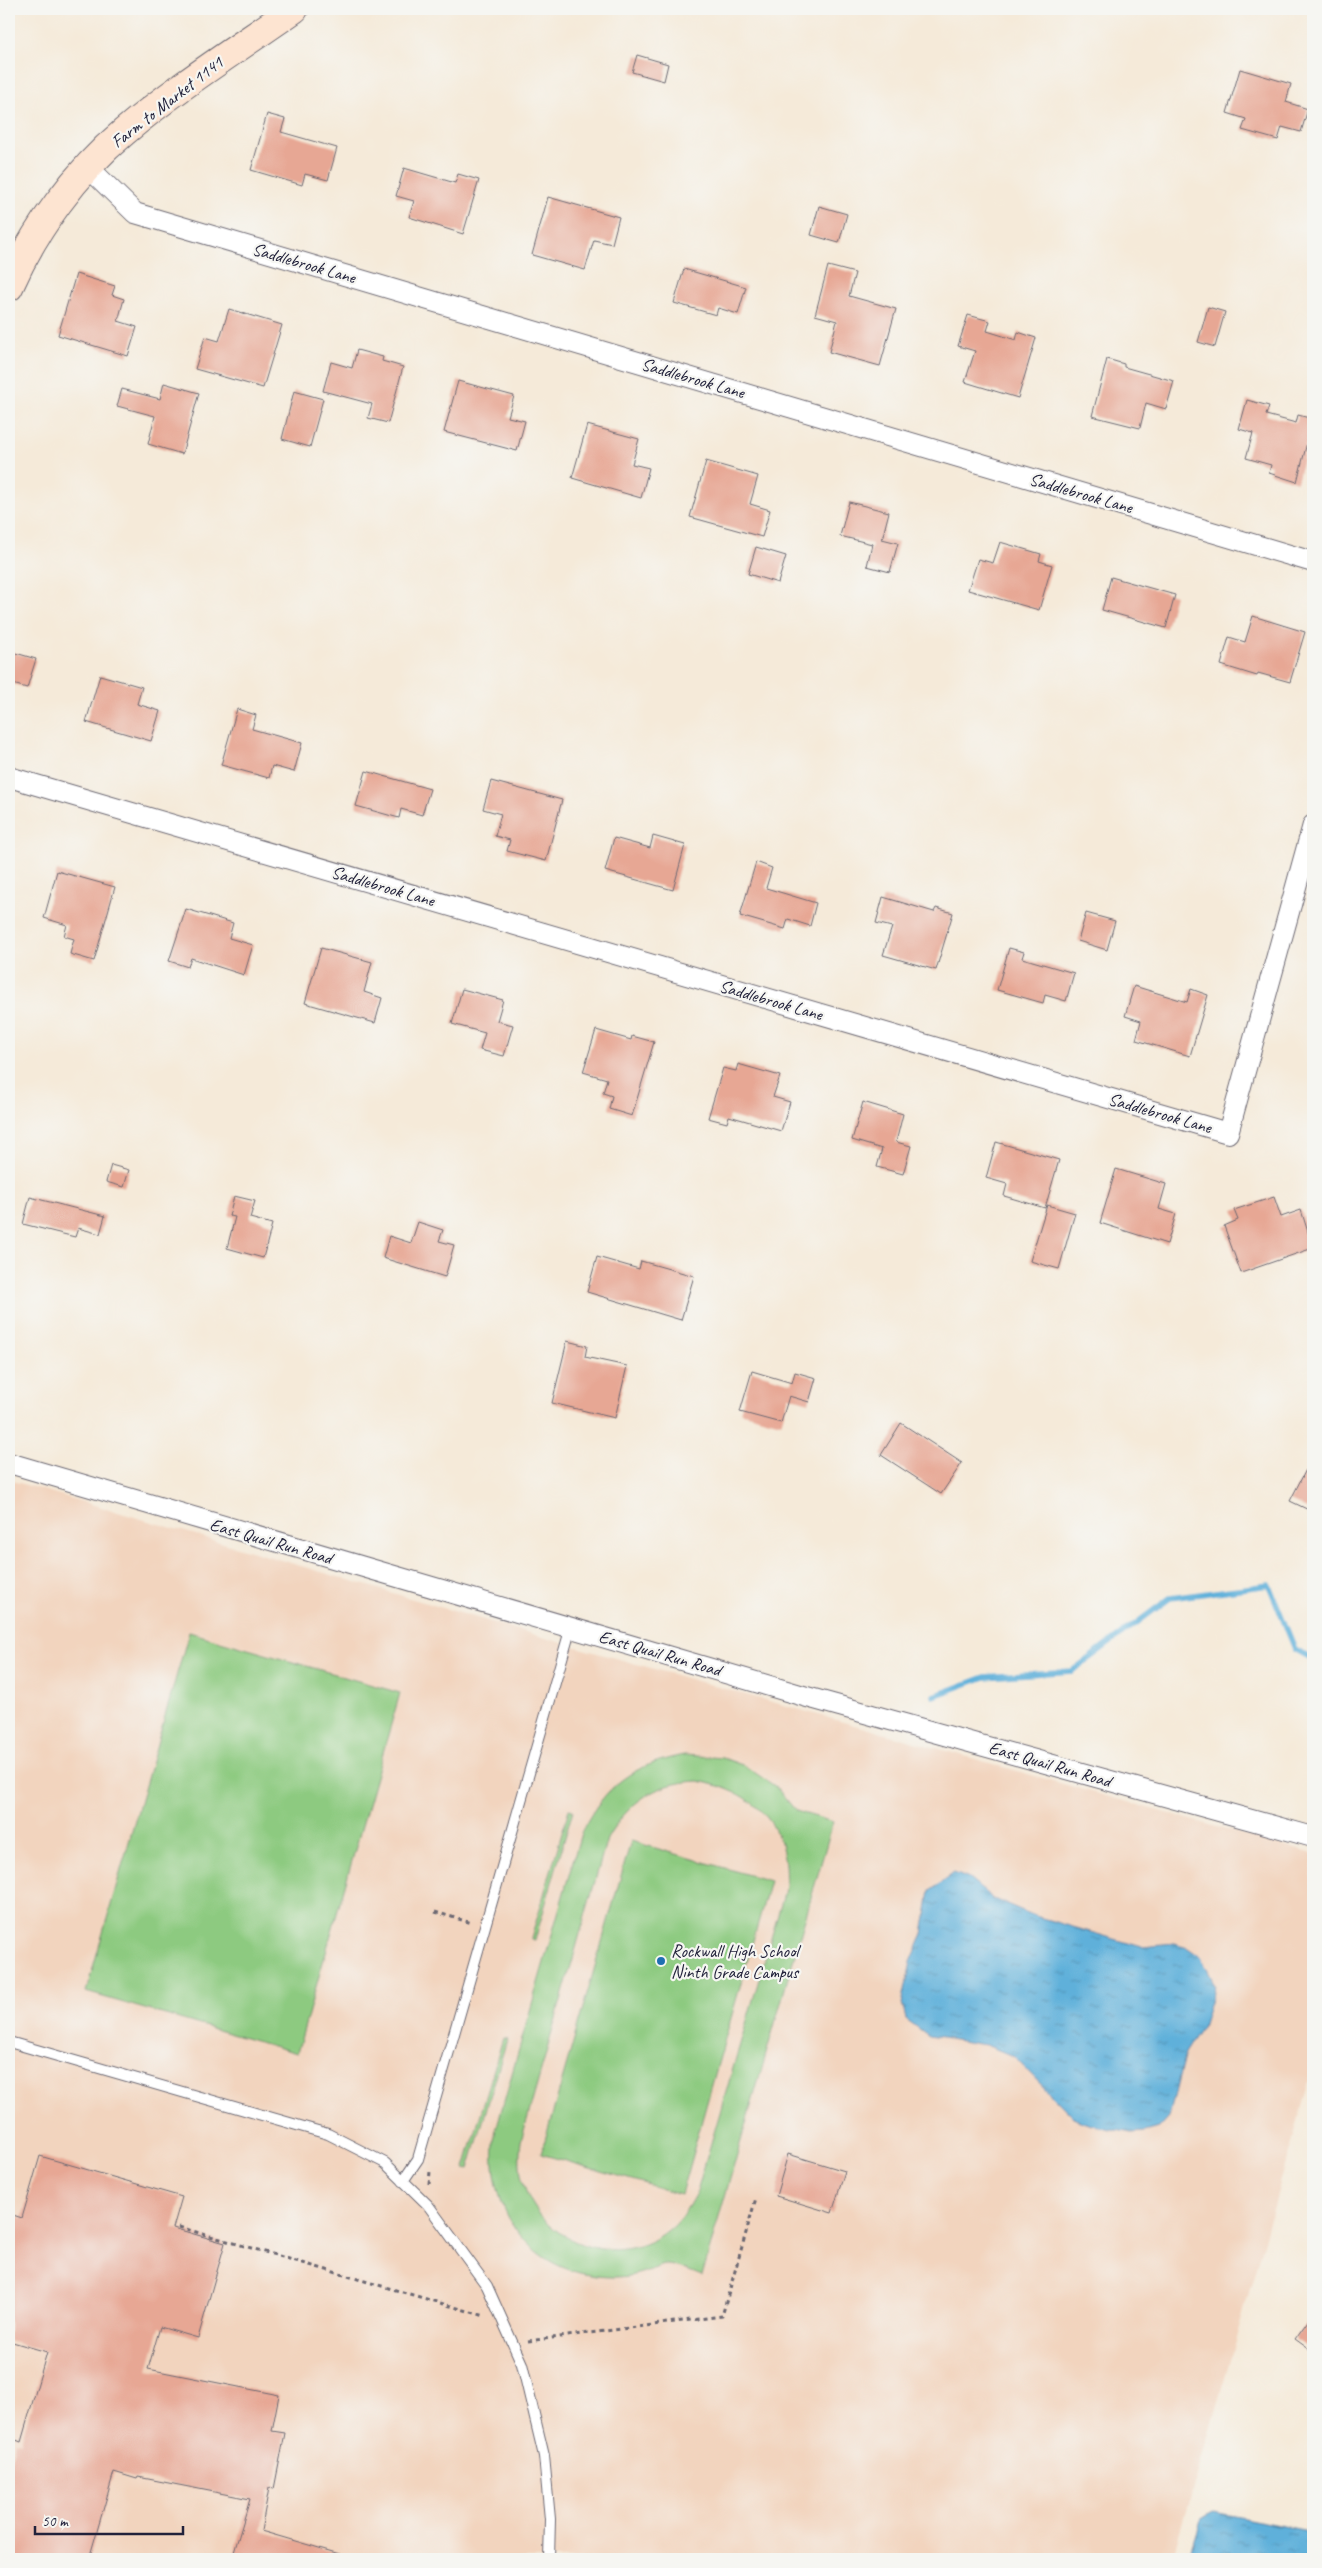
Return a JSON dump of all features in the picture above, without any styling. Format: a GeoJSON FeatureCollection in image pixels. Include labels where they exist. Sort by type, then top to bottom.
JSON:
{"type":"FeatureCollection","features":[{"type":"Feature","properties":{"kind":"street","name":"Farm to Market 1141"},"geometry":{"type":"LineString","coordinates":[[9,287],[42,229],[66,192],[88,167],[123,133],[151,111],[294,9]]}},
{"type":"Feature","properties":{"kind":"street","name":"Saddlebrook Lane"},"geometry":{"type":"LineString","coordinates":[[88,167],[136,213],[1313,562]]}},
{"type":"Feature","properties":{"kind":"street","name":"Saddlebrook Lane"},"geometry":{"type":"LineString","coordinates":[[9,777],[1228,1133],[1305,888],[1313,825]]}},
{"type":"Feature","properties":{"kind":"street","name":"East Quail Run Road"},"geometry":{"type":"LineString","coordinates":[[9,1463],[922,1729],[1313,1837]]}},
{"type":"Feature","properties":{"kind":"lane"},"geometry":{"type":"LineString","coordinates":[[403,2181],[418,2159],[571,1627]]}},
{"type":"Feature","properties":{"kind":"lane"},"geometry":{"type":"LineString","coordinates":[[9,2042],[328,2134],[385,2163],[428,2205],[487,2286],[522,2364],[544,2456],[550,2519],[549,2559]]}},
{"type":"Feature","properties":{"kind":"path"},"geometry":{"type":"LineString","coordinates":[[435,1912],[485,1927]]}},
{"type":"Feature","properties":{"kind":"path"},"geometry":{"type":"LineString","coordinates":[[431,2189],[428,2176],[432,2162]]}},
{"type":"Feature","properties":{"kind":"path"},"geometry":{"type":"LineString","coordinates":[[180,2227],[520,2323],[528,2341],[722,2316],[756,2198]]}},
{"type":"Feature","properties":{"kind":"shaded area","name":"Rockwall High School Ninth Grade Campus"},"geometry":{"type":"Polygon","coordinates":[[[9,1480],[583,1649],[1313,1854],[1313,2068],[1173,2559],[9,2559],[9,1480]]]}},
{"type":"Feature","properties":{"kind":"green space"},"geometry":{"type":"Polygon","coordinates":[[[189,1632],[400,1693],[297,2053],[86,1992],[189,1632]]]}},
{"type":"Feature","properties":{"kind":"green space"},"geometry":{"type":"Polygon","coordinates":[[[684,1755],[723,1758],[745,1766],[776,1787],[796,1811],[833,1822],[702,2276],[670,2265],[626,2276],[613,2277],[584,2274],[559,2265],[537,2252],[520,2234],[506,2213],[498,2188],[494,2162],[495,2133],[581,1833],[590,1816],[610,1790],[635,1771],[666,1759],[684,1755]],[[698,1781],[656,1790],[644,1797],[624,1815],[607,1839],[521,2141],[520,2152],[522,2181],[534,2207],[549,2224],[567,2238],[588,2246],[610,2250],[632,2248],[653,2240],[673,2226],[684,2214],[692,2200],[697,2191],[784,1894],[785,1872],[783,1851],[777,1833],[767,1818],[754,1805],[738,1794],[720,1786],[698,1781]]]}},
{"type":"Feature","properties":{"kind":"green space"},"geometry":{"type":"Polygon","coordinates":[[[569,1809],[573,1810],[535,1940],[531,1939],[569,1809]]]}},
{"type":"Feature","properties":{"kind":"green space"},"geometry":{"type":"Polygon","coordinates":[[[631,1841],[770,1881],[681,2194],[541,2154],[631,1841]]]}},
{"type":"Feature","properties":{"kind":"green space"},"geometry":{"type":"Polygon","coordinates":[[[503,2038],[507,2039],[469,2169],[465,2168],[503,2038]]]}},
{"type":"Feature","properties":{"kind":"water"},"geometry":{"type":"Polygon","coordinates":[[[954,1873],[969,1879],[992,1898],[1035,1916],[1142,1947],[1174,1944],[1188,1948],[1201,1957],[1215,1985],[1202,2027],[1185,2053],[1169,2117],[1159,2128],[1131,2133],[1088,2124],[1075,2119],[1013,2056],[986,2045],[929,2036],[906,2019],[902,2004],[911,1962],[923,1934],[930,1891],[954,1873]]]}},
{"type":"Feature","properties":{"kind":"water"},"geometry":{"type":"Polygon","coordinates":[[[1214,2512],[1313,2532],[1313,2559],[1189,2559],[1201,2520],[1214,2512]]]}},
{"type":"Feature","properties":{"kind":"building"},"geometry":{"type":"Polygon","coordinates":[[[637,55],[668,64],[664,81],[632,72],[637,55]]]}},
{"type":"Feature","properties":{"kind":"building"},"geometry":{"type":"Polygon","coordinates":[[[1240,69],[1291,84],[1286,102],[1308,109],[1301,132],[1282,127],[1278,140],[1242,130],[1246,119],[1227,113],[1240,69]]]}},
{"type":"Feature","properties":{"kind":"building"},"geometry":{"type":"Polygon","coordinates":[[[267,114],[285,119],[281,132],[337,148],[328,180],[305,174],[302,185],[251,170],[267,114]]]}},
{"type":"Feature","properties":{"kind":"building"},"geometry":{"type":"Polygon","coordinates":[[[404,168],[455,183],[458,174],[479,180],[463,234],[409,217],[414,201],[396,196],[404,168]]]}},
{"type":"Feature","properties":{"kind":"building"},"geometry":{"type":"Polygon","coordinates":[[[548,197],[619,217],[612,244],[594,240],[585,270],[532,255],[548,197]]]}},
{"type":"Feature","properties":{"kind":"building"},"geometry":{"type":"Polygon","coordinates":[[[819,206],[847,214],[839,243],[811,235],[819,206]]]}},
{"type":"Feature","properties":{"kind":"building"},"geometry":{"type":"Polygon","coordinates":[[[828,266],[855,273],[849,296],[896,309],[880,366],[829,352],[837,321],[815,315],[828,266]]]}},
{"type":"Feature","properties":{"kind":"building"},"geometry":{"type":"Polygon","coordinates":[[[684,269],[746,287],[738,314],[718,308],[716,315],[674,303],[684,269]]]}},
{"type":"Feature","properties":{"kind":"building"},"geometry":{"type":"Polygon","coordinates":[[[76,274],[115,286],[112,295],[124,299],[118,321],[137,327],[128,356],[58,335],[76,274]]]}},
{"type":"Feature","properties":{"kind":"building"},"geometry":{"type":"Polygon","coordinates":[[[1208,307],[1225,312],[1215,347],[1198,342],[1208,307]]]}},
{"type":"Feature","properties":{"kind":"building"},"geometry":{"type":"Polygon","coordinates":[[[229,309],[282,325],[263,388],[195,369],[205,337],[219,341],[229,309]]]}},
{"type":"Feature","properties":{"kind":"building"},"geometry":{"type":"Polygon","coordinates":[[[968,315],[990,321],[987,331],[1016,340],[1018,332],[1036,338],[1018,398],[965,382],[975,351],[958,346],[968,315]]]}},
{"type":"Feature","properties":{"kind":"building"},"geometry":{"type":"Polygon","coordinates":[[[357,350],[383,357],[382,361],[403,367],[388,423],[368,418],[372,404],[323,391],[331,362],[352,368],[357,350]]]}},
{"type":"Feature","properties":{"kind":"building"},"geometry":{"type":"Polygon","coordinates":[[[1107,359],[1124,364],[1124,367],[1174,381],[1166,409],[1146,403],[1140,428],[1092,416],[1107,359]]]}},
{"type":"Feature","properties":{"kind":"building"},"geometry":{"type":"Polygon","coordinates":[[[458,381],[514,396],[508,417],[525,421],[517,451],[444,432],[458,381]]]}},
{"type":"Feature","properties":{"kind":"building"},"geometry":{"type":"Polygon","coordinates":[[[164,383],[199,393],[182,454],[148,444],[155,416],[117,406],[122,389],[160,399],[164,383]]]}},
{"type":"Feature","properties":{"kind":"building"},"geometry":{"type":"Polygon","coordinates":[[[294,391],[323,399],[310,447],[282,439],[294,391]]]}},
{"type":"Feature","properties":{"kind":"building"},"geometry":{"type":"Polygon","coordinates":[[[1247,400],[1269,406],[1266,415],[1296,423],[1298,415],[1313,419],[1297,482],[1269,473],[1271,465],[1246,458],[1253,433],[1239,429],[1247,400]]]}},
{"type":"Feature","properties":{"kind":"building"},"geometry":{"type":"Polygon","coordinates":[[[587,425],[639,439],[632,464],[649,468],[641,498],[572,478],[587,425]]]}},
{"type":"Feature","properties":{"kind":"building"},"geometry":{"type":"Polygon","coordinates":[[[706,461],[758,476],[750,504],[770,510],[762,537],[690,517],[706,461]]]}},
{"type":"Feature","properties":{"kind":"building"},"geometry":{"type":"Polygon","coordinates":[[[849,502],[889,512],[882,539],[898,543],[890,572],[867,566],[872,544],[840,536],[849,502]]]}},
{"type":"Feature","properties":{"kind":"building"},"geometry":{"type":"Polygon","coordinates":[[[1000,542],[1041,554],[1039,561],[1052,565],[1039,610],[968,590],[978,559],[993,563],[1000,542]]]}},
{"type":"Feature","properties":{"kind":"building"},"geometry":{"type":"Polygon","coordinates":[[[756,547],[786,556],[778,583],[748,574],[756,547]]]}},
{"type":"Feature","properties":{"kind":"building"},"geometry":{"type":"Polygon","coordinates":[[[1111,577],[1175,595],[1166,628],[1102,610],[1111,577]]]}},
{"type":"Feature","properties":{"kind":"building"},"geometry":{"type":"Polygon","coordinates":[[[1253,616],[1305,632],[1290,682],[1258,673],[1257,676],[1221,665],[1229,637],[1245,642],[1253,616]]]}},
{"type":"Feature","properties":{"kind":"building"},"geometry":{"type":"Polygon","coordinates":[[[9,651],[36,659],[27,688],[9,683],[9,651]]]}},
{"type":"Feature","properties":{"kind":"building"},"geometry":{"type":"Polygon","coordinates":[[[100,675],[142,687],[137,704],[160,711],[151,741],[86,722],[100,675]]]}},
{"type":"Feature","properties":{"kind":"building"},"geometry":{"type":"Polygon","coordinates":[[[237,709],[256,715],[252,729],[302,743],[294,772],[272,766],[269,778],[221,765],[237,709]]]}},
{"type":"Feature","properties":{"kind":"building"},"geometry":{"type":"Polygon","coordinates":[[[366,771],[430,789],[422,815],[401,809],[399,818],[356,806],[366,771]]]}},
{"type":"Feature","properties":{"kind":"building"},"geometry":{"type":"Polygon","coordinates":[[[491,781],[562,800],[546,861],[507,851],[510,840],[495,836],[501,814],[483,809],[491,781]]]}},
{"type":"Feature","properties":{"kind":"building"},"geometry":{"type":"Polygon","coordinates":[[[653,836],[685,845],[673,890],[605,871],[614,838],[650,848],[653,836]]]}},
{"type":"Feature","properties":{"kind":"building"},"geometry":{"type":"Polygon","coordinates":[[[756,862],[772,868],[766,888],[816,903],[810,926],[788,919],[785,929],[740,916],[756,862]]]}},
{"type":"Feature","properties":{"kind":"building"},"geometry":{"type":"Polygon","coordinates":[[[57,871],[115,887],[94,961],[70,954],[74,939],[64,936],[67,925],[44,918],[57,871]]]}},
{"type":"Feature","properties":{"kind":"building"},"geometry":{"type":"Polygon","coordinates":[[[883,897],[934,912],[936,908],[953,913],[936,970],[883,955],[892,927],[876,923],[883,897]]]}},
{"type":"Feature","properties":{"kind":"building"},"geometry":{"type":"Polygon","coordinates":[[[186,909],[233,923],[229,938],[253,945],[244,975],[191,958],[188,967],[169,961],[186,909]]]}},
{"type":"Feature","properties":{"kind":"building"},"geometry":{"type":"Polygon","coordinates":[[[1086,913],[1115,921],[1107,950],[1078,941],[1086,913]]]}},
{"type":"Feature","properties":{"kind":"building"},"geometry":{"type":"Polygon","coordinates":[[[321,948],[372,962],[364,992],[382,998],[375,1023],[305,1003],[321,948]]]}},
{"type":"Feature","properties":{"kind":"building"},"geometry":{"type":"Polygon","coordinates":[[[1009,948],[1024,952],[1022,958],[1074,973],[1066,1001],[1045,995],[1043,1003],[997,990],[1009,948]]]}},
{"type":"Feature","properties":{"kind":"building"},"geometry":{"type":"Polygon","coordinates":[[[1134,986],[1187,1002],[1191,989],[1208,995],[1190,1056],[1136,1040],[1141,1021],[1125,1016],[1134,986]]]}},
{"type":"Feature","properties":{"kind":"building"},"geometry":{"type":"Polygon","coordinates":[[[462,989],[503,1000],[497,1021],[513,1025],[504,1056],[480,1050],[485,1033],[452,1024],[462,989]]]}},
{"type":"Feature","properties":{"kind":"building"},"geometry":{"type":"Polygon","coordinates":[[[596,1030],[631,1040],[632,1036],[654,1042],[632,1116],[609,1109],[612,1096],[603,1093],[607,1079],[583,1072],[596,1030]]]}},
{"type":"Feature","properties":{"kind":"building"},"geometry":{"type":"Polygon","coordinates":[[[738,1064],[780,1076],[773,1097],[790,1102],[781,1131],[729,1116],[727,1123],[708,1118],[723,1068],[736,1071],[738,1064]]]}},
{"type":"Feature","properties":{"kind":"building"},"geometry":{"type":"Polygon","coordinates":[[[863,1102],[903,1114],[896,1142],[911,1146],[903,1174],[877,1167],[882,1149],[852,1140],[863,1102]]]}},
{"type":"Feature","properties":{"kind":"building"},"geometry":{"type":"Polygon","coordinates":[[[996,1142],[1059,1160],[1045,1208],[1004,1196],[1007,1184],[986,1178],[996,1142]]]}},
{"type":"Feature","properties":{"kind":"building"},"geometry":{"type":"Polygon","coordinates":[[[111,1165],[129,1170],[124,1187],[106,1182],[111,1165]]]}},
{"type":"Feature","properties":{"kind":"building"},"geometry":{"type":"Polygon","coordinates":[[[1116,1169],[1166,1184],[1159,1209],[1176,1214],[1167,1244],[1100,1223],[1116,1169]]]}},
{"type":"Feature","properties":{"kind":"building"},"geometry":{"type":"Polygon","coordinates":[[[234,1196],[255,1201],[250,1218],[272,1224],[263,1258],[227,1248],[235,1217],[229,1216],[234,1196]]]}},
{"type":"Feature","properties":{"kind":"building"},"geometry":{"type":"Polygon","coordinates":[[[30,1197],[105,1216],[100,1234],[78,1228],[75,1237],[23,1224],[30,1197]]]}},
{"type":"Feature","properties":{"kind":"building"},"geometry":{"type":"Polygon","coordinates":[[[1274,1197],[1281,1217],[1301,1210],[1313,1248],[1241,1273],[1224,1226],[1238,1220],[1234,1210],[1274,1197]]]}},
{"type":"Feature","properties":{"kind":"building"},"geometry":{"type":"Polygon","coordinates":[[[1047,1205],[1075,1213],[1059,1269],[1030,1261],[1047,1205]]]}},
{"type":"Feature","properties":{"kind":"building"},"geometry":{"type":"Polygon","coordinates":[[[418,1222],[443,1230],[439,1241],[454,1245],[445,1277],[383,1258],[389,1236],[411,1243],[418,1222]]]}},
{"type":"Feature","properties":{"kind":"building"},"geometry":{"type":"Polygon","coordinates":[[[597,1257],[639,1269],[641,1261],[694,1276],[681,1320],[587,1292],[597,1257]]]}},
{"type":"Feature","properties":{"kind":"building"},"geometry":{"type":"Polygon","coordinates":[[[567,1341],[587,1346],[585,1357],[627,1366],[615,1418],[552,1403],[567,1341]]]}},
{"type":"Feature","properties":{"kind":"building"},"geometry":{"type":"Polygon","coordinates":[[[752,1371],[792,1383],[795,1372],[816,1378],[809,1402],[789,1396],[781,1423],[740,1412],[752,1371]]]}},
{"type":"Feature","properties":{"kind":"building"},"geometry":{"type":"Polygon","coordinates":[[[901,1423],[962,1463],[941,1494],[881,1455],[901,1423]]]}},
{"type":"Feature","properties":{"kind":"building"},"geometry":{"type":"Polygon","coordinates":[[[1313,1456],[1313,1512],[1290,1501],[1313,1456]]]}},
{"type":"Feature","properties":{"kind":"building"},"geometry":{"type":"Polygon","coordinates":[[[788,2154],[845,2171],[832,2213],[776,2196],[788,2154]]]}},
{"type":"Feature","properties":{"kind":"building"},"geometry":{"type":"Polygon","coordinates":[[[40,2156],[182,2197],[173,2228],[225,2243],[198,2338],[160,2327],[148,2369],[279,2395],[272,2431],[285,2433],[274,2489],[269,2488],[261,2531],[343,2555],[342,2559],[232,2559],[250,2499],[138,2477],[137,2479],[114,2472],[89,2559],[9,2559],[9,2466],[16,2440],[21,2442],[47,2352],[9,2341],[9,2230],[13,2215],[22,2218],[40,2156]]]}},
{"type":"Feature","properties":{"kind":"building"},"geometry":{"type":"Polygon","coordinates":[[[1313,2314],[1313,2352],[1295,2339],[1313,2314]]]}},
{"type":"Feature","properties":{"kind":"waterway"},"geometry":{"type":"LineString","coordinates":[[934,1696],[985,1677],[1072,1671],[1170,1598],[1269,1585],[1295,1649],[1313,1659]]}},
{"type":"Feature","properties":{"kind":"place","name":"Rockwall High School Ninth Grade Campus"},"geometry":{"type":"Point","coordinates":[661,1961]}}]}
